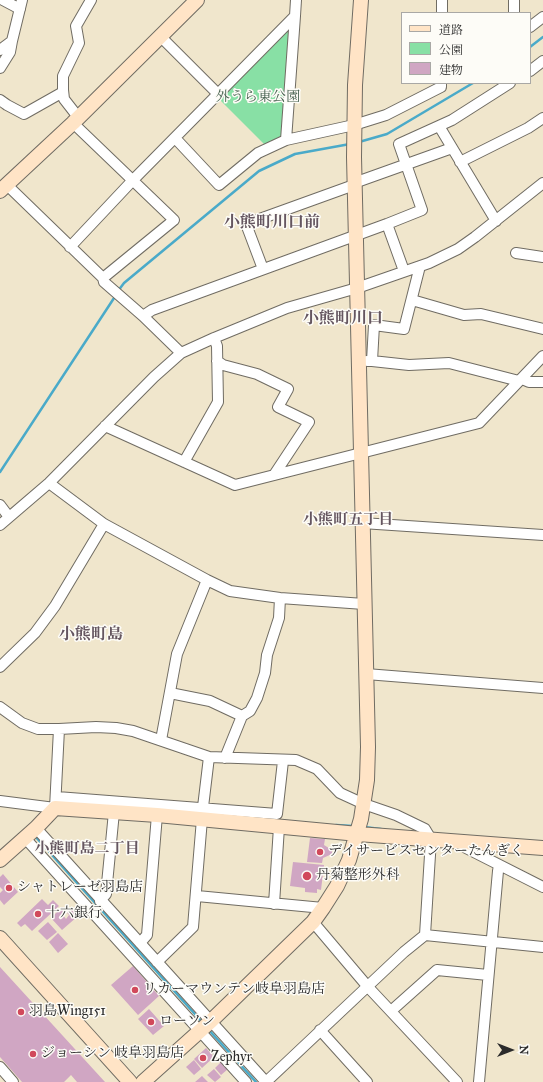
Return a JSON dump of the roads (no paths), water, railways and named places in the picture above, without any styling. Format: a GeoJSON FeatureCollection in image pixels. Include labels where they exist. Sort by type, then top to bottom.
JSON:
{"type":"FeatureCollection","features":[{"type":"Feature","properties":{"kind":"street"},"geometry":{"type":"LineString","coordinates":[[0,68],[10,52],[21,4],[3,0]]}},
{"type":"Feature","properties":{"kind":"street"},"geometry":{"type":"LineString","coordinates":[[91,0],[76,26],[79,43],[63,76],[64,99],[76,120],[133,180],[174,220],[105,282]]}},
{"type":"Feature","properties":{"kind":"street"},"geometry":{"type":"LineString","coordinates":[[181,353],[70,247],[4,188],[76,120],[196,0]]}},
{"type":"Feature","properties":{"kind":"street"},"geometry":{"type":"LineString","coordinates":[[286,140],[296,0]]}},
{"type":"Feature","properties":{"kind":"street"},"geometry":{"type":"LineString","coordinates":[[143,1082],[211,1021],[313,922],[337,886],[349,860],[358,834],[367,780],[368,747],[360,453],[365,361],[357,288],[354,184],[354,128],[361,0]]}},
{"type":"Feature","properties":{"kind":"street"},"geometry":{"type":"LineString","coordinates":[[442,0],[442,12]]}},
{"type":"Feature","properties":{"kind":"street"},"geometry":{"type":"LineString","coordinates":[[514,0],[514,12]]}},
{"type":"Feature","properties":{"kind":"street"},"geometry":{"type":"LineString","coordinates":[[70,247],[133,180],[295,16]]}},
{"type":"Feature","properties":{"kind":"street"},"geometry":{"type":"LineString","coordinates":[[531,26],[543,17]]}},
{"type":"Feature","properties":{"kind":"street"},"geometry":{"type":"LineString","coordinates":[[160,36],[218,94]]}},
{"type":"Feature","properties":{"kind":"street"},"geometry":{"type":"LineString","coordinates":[[0,50],[12,41]]}},
{"type":"Feature","properties":{"kind":"street"},"geometry":{"type":"LineString","coordinates":[[175,138],[219,184],[258,153],[286,140],[354,128],[386,115],[443,84]]}},
{"type":"Feature","properties":{"kind":"street"},"geometry":{"type":"LineString","coordinates":[[143,316],[152,310],[422,210],[399,144],[452,120],[508,84]]}},
{"type":"Feature","properties":{"kind":"street"},"geometry":{"type":"LineString","coordinates":[[0,100],[24,114],[63,92]]}},
{"type":"Feature","properties":{"kind":"street"},"geometry":{"type":"LineString","coordinates":[[460,162],[528,128],[543,118]]}},
{"type":"Feature","properties":{"kind":"street"},"geometry":{"type":"LineString","coordinates":[[440,126],[496,221]]}},
{"type":"Feature","properties":{"kind":"street"},"geometry":{"type":"LineString","coordinates":[[263,269],[246,224],[452,148]]}},
{"type":"Feature","properties":{"kind":"street"},"geometry":{"type":"LineString","coordinates":[[0,525],[49,483],[154,377],[181,353],[287,308],[357,288],[420,266],[458,249],[543,183]]}},
{"type":"Feature","properties":{"kind":"street"},"geometry":{"type":"LineString","coordinates":[[387,224],[404,271]]}},
{"type":"Feature","properties":{"kind":"street"},"geometry":{"type":"LineString","coordinates":[[516,253],[543,258]]}},
{"type":"Feature","properties":{"kind":"street"},"geometry":{"type":"LineString","coordinates":[[365,361],[374,325],[404,329],[420,266]]}},
{"type":"Feature","properties":{"kind":"street"},"geometry":{"type":"LineString","coordinates":[[412,300],[464,315],[481,314],[543,328]]}},
{"type":"Feature","properties":{"kind":"street"},"geometry":{"type":"LineString","coordinates":[[184,462],[218,402],[217,346],[214,338]]}},
{"type":"Feature","properties":{"kind":"street"},"geometry":{"type":"LineString","coordinates":[[105,426],[235,485],[479,423],[543,356]]}},
{"type":"Feature","properties":{"kind":"street"},"geometry":{"type":"LineString","coordinates":[[217,361],[223,366],[256,374],[288,389],[278,407],[309,422],[274,475]]}},
{"type":"Feature","properties":{"kind":"street"},"geometry":{"type":"LineString","coordinates":[[365,361],[409,364],[449,363],[529,382],[543,382]]}},
{"type":"Feature","properties":{"kind":"street"},"geometry":{"type":"LineString","coordinates":[[49,483],[104,524],[230,591],[280,598],[364,604]]}},
{"type":"Feature","properties":{"kind":"street"},"geometry":{"type":"LineString","coordinates":[[0,505],[9,517]]}},
{"type":"Feature","properties":{"kind":"street"},"geometry":{"type":"LineString","coordinates":[[362,523],[543,535]]}},
{"type":"Feature","properties":{"kind":"street"},"geometry":{"type":"LineString","coordinates":[[0,667],[35,632],[55,606],[104,524]]}},
{"type":"Feature","properties":{"kind":"street"},"geometry":{"type":"LineString","coordinates":[[161,740],[177,654],[207,580]]}},
{"type":"Feature","properties":{"kind":"street"},"geometry":{"type":"LineString","coordinates":[[225,758],[242,716],[250,711],[257,698],[265,673],[267,655],[280,618],[280,598]]}},
{"type":"Feature","properties":{"kind":"street"},"geometry":{"type":"LineString","coordinates":[[366,674],[543,688]]}},
{"type":"Feature","properties":{"kind":"street"},"geometry":{"type":"LineString","coordinates":[[170,693],[210,701],[242,716]]}},
{"type":"Feature","properties":{"kind":"street"},"geometry":{"type":"LineString","coordinates":[[0,707],[22,723],[38,729],[96,727],[116,728],[133,731],[209,757],[283,761],[296,760],[317,769],[340,793],[425,828],[430,839],[425,935]]}},
{"type":"Feature","properties":{"kind":"street"},"geometry":{"type":"LineString","coordinates":[[0,860],[36,828],[56,803],[60,729]]}},
{"type":"Feature","properties":{"kind":"street"},"geometry":{"type":"LineString","coordinates":[[157,962],[193,927],[209,757]]}},
{"type":"Feature","properties":{"kind":"street"},"geometry":{"type":"LineString","coordinates":[[274,904],[277,821],[283,761]]}},
{"type":"Feature","properties":{"kind":"street"},"geometry":{"type":"LineString","coordinates":[[0,801],[56,803],[203,813],[277,821],[358,834],[543,848]]}},
{"type":"Feature","properties":{"kind":"street"},"geometry":{"type":"LineString","coordinates":[[56,803],[114,812],[132,808],[157,815],[203,813]]}},
{"type":"Feature","properties":{"kind":"street"},"geometry":{"type":"LineString","coordinates":[[100,901],[106,894],[114,812]]}},
{"type":"Feature","properties":{"kind":"street"},"geometry":{"type":"LineString","coordinates":[[140,943],[147,935],[157,815]]}},
{"type":"Feature","properties":{"kind":"street"},"geometry":{"type":"LineString","coordinates":[[36,828],[100,901],[266,1082],[404,952],[425,935],[543,947]]}},
{"type":"Feature","properties":{"kind":"street"},"geometry":{"type":"LineString","coordinates":[[25,838],[246,1082]]}},
{"type":"Feature","properties":{"kind":"street"},"geometry":{"type":"LineString","coordinates":[[459,841],[466,848],[543,887]]}},
{"type":"Feature","properties":{"kind":"street"},"geometry":{"type":"LineString","coordinates":[[479,1082],[499,865]]}},
{"type":"Feature","properties":{"kind":"street"},"geometry":{"type":"LineString","coordinates":[[197,896],[323,908]]}},
{"type":"Feature","properties":{"kind":"street"},"geometry":{"type":"LineString","coordinates":[[313,922],[368,987],[457,1082]]}},
{"type":"Feature","properties":{"kind":"street"},"geometry":{"type":"LineString","coordinates":[[0,938],[130,1082]]}},
{"type":"Feature","properties":{"kind":"street"},"geometry":{"type":"LineString","coordinates":[[391,1011],[437,970],[488,976]]}},
{"type":"Feature","properties":{"kind":"street"},"geometry":{"type":"LineString","coordinates":[[320,1030],[367,1082]]}},
{"type":"Feature","properties":{"kind":"street"},"geometry":{"type":"LineString","coordinates":[[0,1068],[13,1082]]}},
{"type":"Feature","properties":{"kind":"waterway"},"geometry":{"type":"LineString","coordinates":[[531,46],[543,37]]}},
{"type":"Feature","properties":{"kind":"waterway"},"geometry":{"type":"LineString","coordinates":[[359,142],[387,134],[471,84]]}},
{"type":"Feature","properties":{"kind":"waterway"},"geometry":{"type":"LineString","coordinates":[[118,291],[124,283],[259,171],[295,154],[350,144]]}},
{"type":"Feature","properties":{"kind":"waterway"},"geometry":{"type":"LineString","coordinates":[[0,472],[116,295]]}},
{"type":"Feature","properties":{"kind":"waterway"},"geometry":{"type":"LineString","coordinates":[[336,825],[353,826]]}},
{"type":"Feature","properties":{"kind":"waterway"},"geometry":{"type":"LineString","coordinates":[[364,827],[381,829]]}},
{"type":"Feature","properties":{"kind":"waterway"},"geometry":{"type":"LineString","coordinates":[[34,835],[202,1022]]}},
{"type":"Feature","properties":{"kind":"waterway"},"geometry":{"type":"LineString","coordinates":[[208,1029],[256,1082]]}},
{"type":"Feature","properties":{"kind":"place","name":"デイサービスセンターたんぎく"},"geometry":{"type":"Point","coordinates":[320,852]}},
{"type":"Feature","properties":{"kind":"place","name":"丹菊整形外科"},"geometry":{"type":"Point","coordinates":[307,876]}},
{"type":"Feature","properties":{"kind":"place","name":"シャトレーゼ羽島店"},"geometry":{"type":"Point","coordinates":[9,888]}},
{"type":"Feature","properties":{"kind":"place","name":"十六銀行"},"geometry":{"type":"Point","coordinates":[38,914]}},
{"type":"Feature","properties":{"kind":"place","name":"リカーマウンテン岐阜羽島店"},"geometry":{"type":"Point","coordinates":[135,990]}},
{"type":"Feature","properties":{"kind":"place","name":"羽島Wing151"},"geometry":{"type":"Point","coordinates":[21,1012]}},
{"type":"Feature","properties":{"kind":"place","name":"ローソン"},"geometry":{"type":"Point","coordinates":[151,1022]}},
{"type":"Feature","properties":{"kind":"place","name":"ジョーシン 岐阜羽島店"},"geometry":{"type":"Point","coordinates":[33,1054]}},
{"type":"Feature","properties":{"kind":"place","name":"Zephyr"},"geometry":{"type":"Point","coordinates":[203,1058]}},
{"type":"Feature","properties":{"kind":"district","name":"小熊町川口前"},"geometry":{"type":"Point","coordinates":[272,223]}},
{"type":"Feature","properties":{"kind":"district","name":"小熊町川口"},"geometry":{"type":"Point","coordinates":[343,319]}},
{"type":"Feature","properties":{"kind":"district","name":"小熊町五丁目"},"geometry":{"type":"Point","coordinates":[348,520]}},
{"type":"Feature","properties":{"kind":"district","name":"小熊町島"},"geometry":{"type":"Point","coordinates":[91,635]}},
{"type":"Feature","properties":{"kind":"district","name":"小熊町島二丁目"},"geometry":{"type":"Point","coordinates":[87,849]}},
{"type":"Feature","properties":{"kind":"park label","name":"外うら東公園"},"geometry":{"type":"Point","coordinates":[258,98]}}]}
